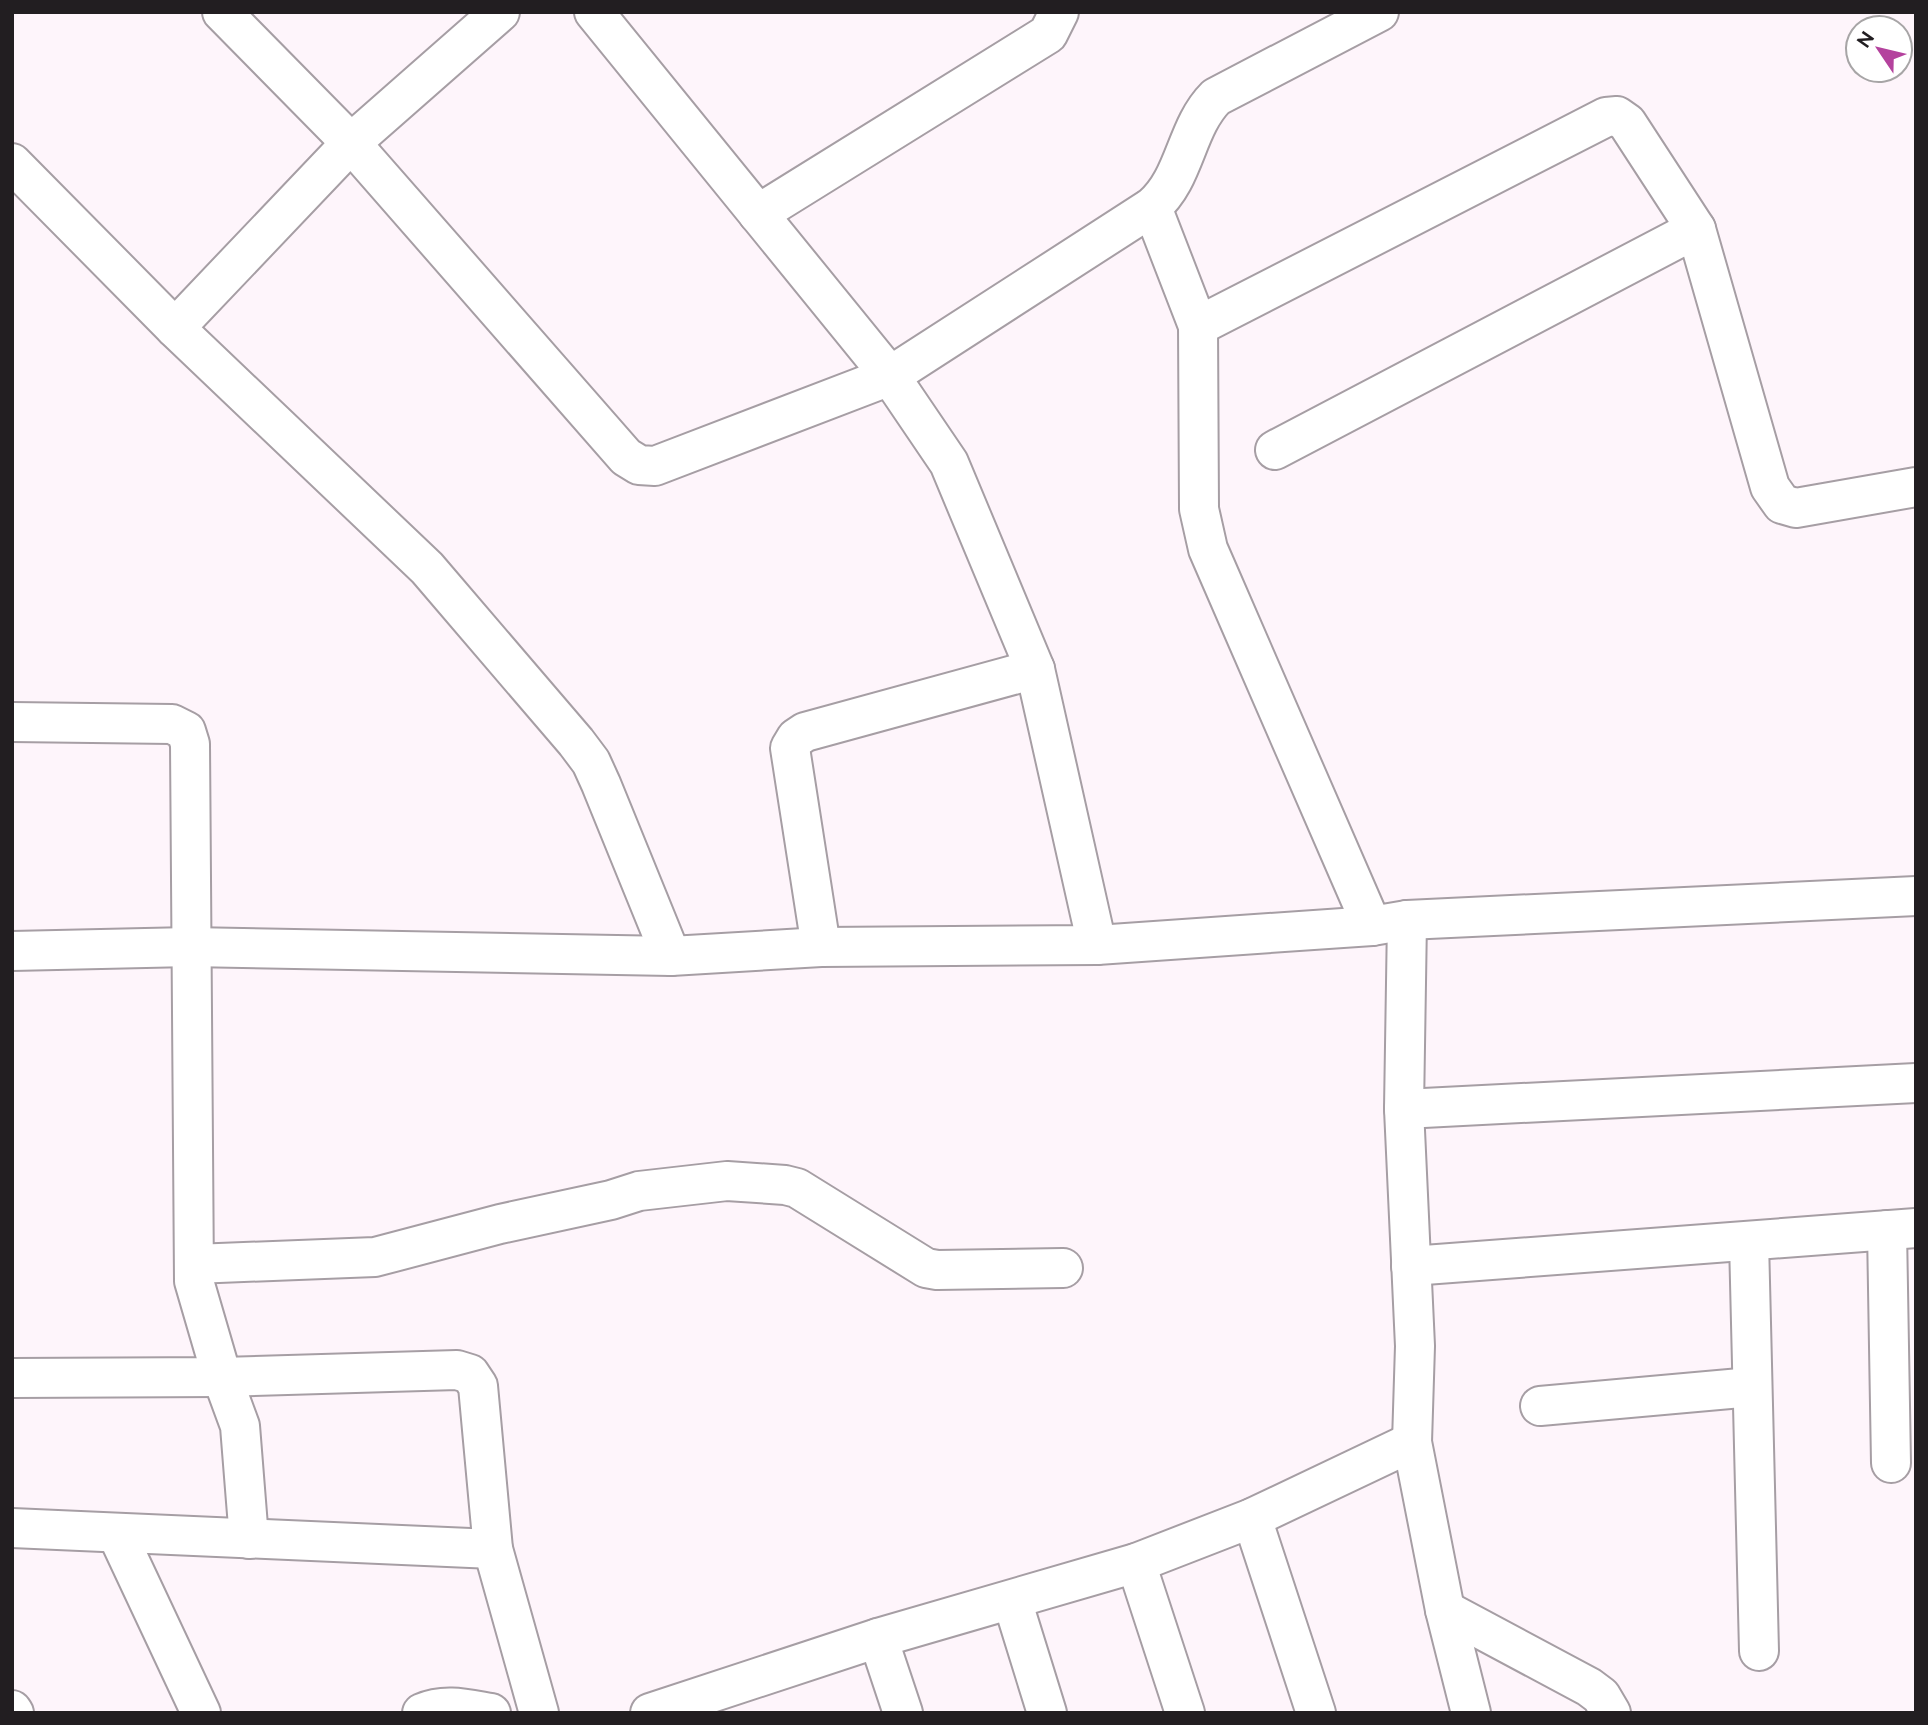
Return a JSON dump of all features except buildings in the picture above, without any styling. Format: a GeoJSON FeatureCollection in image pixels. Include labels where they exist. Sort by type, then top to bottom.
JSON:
{"type":"FeatureCollection","features":[{"type":"Feature","properties":{"kind":"street"},"geometry":{"type":"LineString","coordinates":[[222,12],[351,143],[626,457],[639,466],[655,466],[890,376],[1165,196],[1202,114],[1216,97],[1379,12]]}},
{"type":"Feature","properties":{"kind":"street"},"geometry":{"type":"LineString","coordinates":[[176,328],[351,143],[500,12]]}},
{"type":"Feature","properties":{"kind":"street"},"geometry":{"type":"LineString","coordinates":[[594,12],[890,376],[950,463],[1035,669],[1097,945]]}},
{"type":"Feature","properties":{"kind":"street"},"geometry":{"type":"LineString","coordinates":[[758,214],[1048,34],[1059,12]]}},
{"type":"Feature","properties":{"kind":"street"},"geometry":{"type":"LineString","coordinates":[[1198,326],[1606,117],[1617,116],[1627,123],[1696,229],[1770,487],[1782,504],[1796,508],[1916,487]]}},
{"type":"Feature","properties":{"kind":"street"},"geometry":{"type":"LineString","coordinates":[[12,163],[176,328],[427,568],[576,742],[601,784],[671,956]]}},
{"type":"Feature","properties":{"kind":"street"},"geometry":{"type":"LineString","coordinates":[[1152,207],[1198,326],[1199,509],[1208,550],[1390,923],[1404,1110],[1415,1346],[1412,1442],[1445,1611],[1471,1713]]}},
{"type":"Feature","properties":{"kind":"street"},"geometry":{"type":"LineString","coordinates":[[1275,450],[1696,229]]}},
{"type":"Feature","properties":{"kind":"street"},"geometry":{"type":"LineString","coordinates":[[821,947],[790,748],[796,737],[805,732],[1035,669]]}},
{"type":"Feature","properties":{"kind":"street"},"geometry":{"type":"LineString","coordinates":[[12,722],[172,724],[186,731],[190,744],[194,1264],[196,1290],[240,1426],[249,1539]]}},
{"type":"Feature","properties":{"kind":"street"},"geometry":{"type":"LineString","coordinates":[[12,950],[190,947],[671,956],[821,947],[1097,945],[1390,923],[1916,895]]}},
{"type":"Feature","properties":{"kind":"street"},"geometry":{"type":"LineString","coordinates":[[1404,1110],[1916,1083]]}},
{"type":"Feature","properties":{"kind":"street"},"geometry":{"type":"LineString","coordinates":[[194,1264],[375,1257],[639,1191],[727,1181],[797,1188],[926,1268],[1063,1269]]}},
{"type":"Feature","properties":{"kind":"street"},"geometry":{"type":"LineString","coordinates":[[1411,1266],[1901,1229],[1891,1462]]}},
{"type":"Feature","properties":{"kind":"street"},"geometry":{"type":"LineString","coordinates":[[1749,1241],[1759,1651]]}},
{"type":"Feature","properties":{"kind":"street"},"geometry":{"type":"LineString","coordinates":[[12,1378],[222,1377],[457,1370],[470,1374],[478,1386],[492,1549],[539,1713]]}},
{"type":"Feature","properties":{"kind":"street"},"geometry":{"type":"LineString","coordinates":[[1540,1406],[1752,1387]]}},
{"type":"Feature","properties":{"kind":"street"},"geometry":{"type":"LineString","coordinates":[[650,1713],[878,1639],[1136,1563],[1252,1518],[1412,1442]]}},
{"type":"Feature","properties":{"kind":"street"},"geometry":{"type":"LineString","coordinates":[[1252,1518],[1316,1713]]}},
{"type":"Feature","properties":{"kind":"street"},"geometry":{"type":"LineString","coordinates":[[12,1528],[492,1549]]}},
{"type":"Feature","properties":{"kind":"street"},"geometry":{"type":"LineString","coordinates":[[117,1534],[201,1713]]}},
{"type":"Feature","properties":{"kind":"street"},"geometry":{"type":"LineString","coordinates":[[1136,1563],[1185,1713]]}},
{"type":"Feature","properties":{"kind":"street"},"geometry":{"type":"LineString","coordinates":[[1012,1600],[1047,1713]]}},
{"type":"Feature","properties":{"kind":"street"},"geometry":{"type":"LineString","coordinates":[[1445,1611],[1589,1687],[1601,1696],[1611,1713]]}},
{"type":"Feature","properties":{"kind":"street"},"geometry":{"type":"LineString","coordinates":[[878,1639],[903,1713]]}},
{"type":"Feature","properties":{"kind":"street"},"geometry":{"type":"LineString","coordinates":[[422,1713],[436,1708],[452,1707],[491,1713]]}}]}
